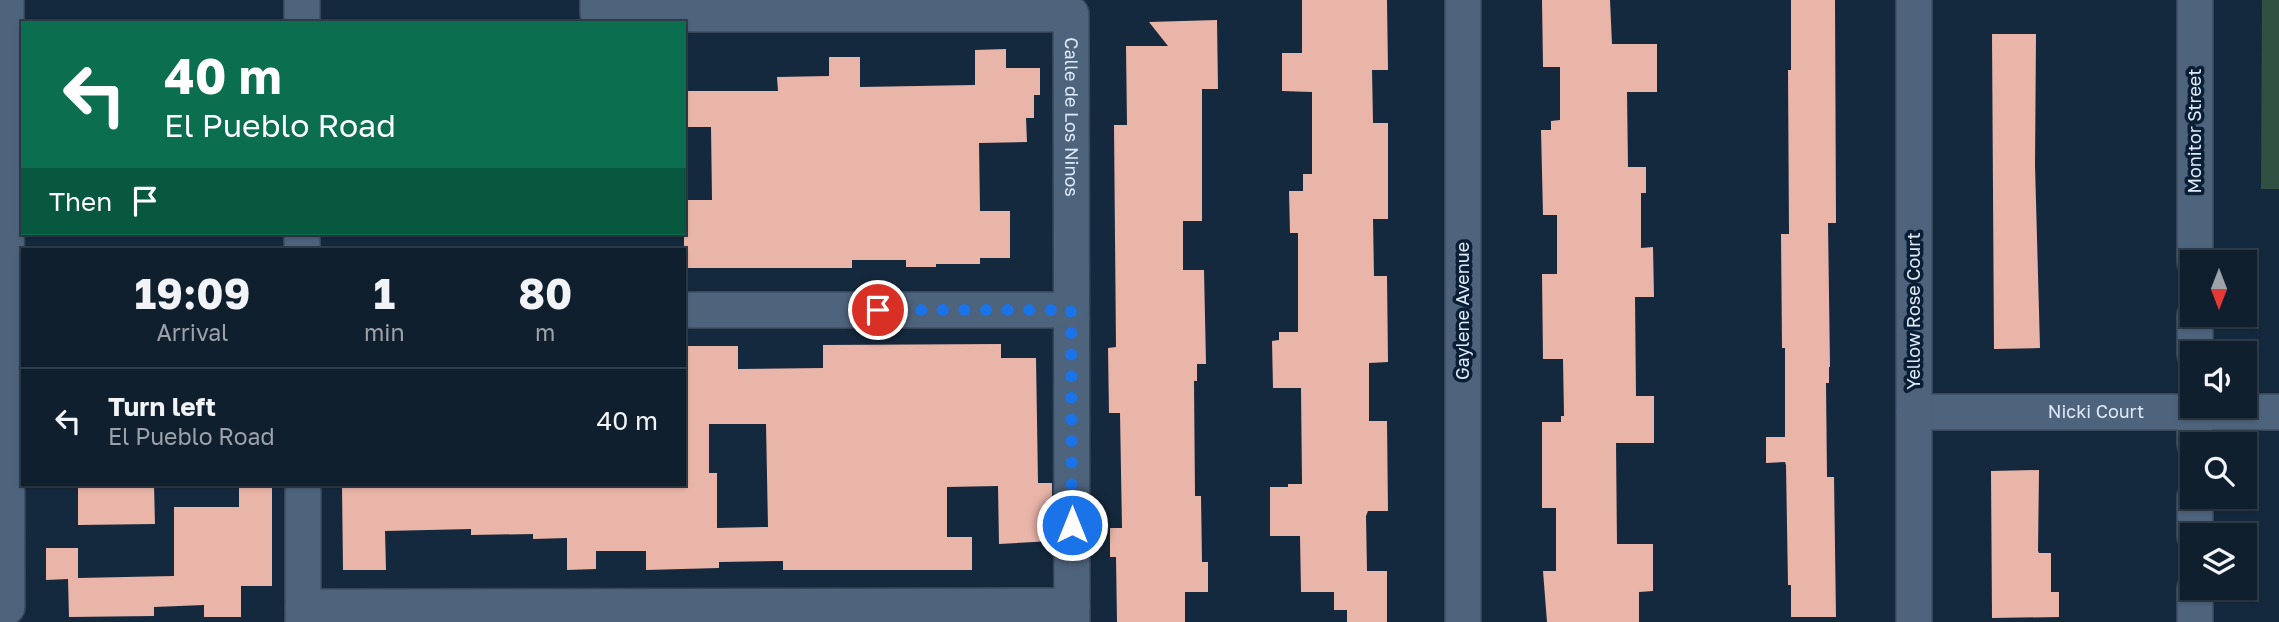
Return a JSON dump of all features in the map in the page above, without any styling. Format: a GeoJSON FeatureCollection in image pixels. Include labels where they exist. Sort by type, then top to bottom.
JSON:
{"type":"FeatureCollection","features":[{"type":"Feature","properties":{"kind":"street"},"geometry":{"type":"LineString","coordinates":[[0,607],[7,607],[6,0]]}},
{"type":"Feature","properties":{"kind":"street"},"geometry":{"type":"LineString","coordinates":[[302,0],[302,21]]}},
{"type":"Feature","properties":{"kind":"street","name":"Calle de Los Ninos"},"geometry":{"type":"LineString","coordinates":[[597,0],[597,15],[1071,14],[1072,614]]}},
{"type":"Feature","properties":{"kind":"street","name":"Gaylene Avenue"},"geometry":{"type":"LineString","coordinates":[[1463,0],[1463,622]]}},
{"type":"Feature","properties":{"kind":"street","name":"Yellow Rose Court"},"geometry":{"type":"LineString","coordinates":[[1914,0],[1914,622]]}},
{"type":"Feature","properties":{"kind":"street","name":"Monitor Street"},"geometry":{"type":"LineString","coordinates":[[2195,0],[2195,250]]}},
{"type":"Feature","properties":{"kind":"street"},"geometry":{"type":"LineString","coordinates":[[686,310],[1071,310]]}},
{"type":"Feature","properties":{"kind":"street","name":"Nicki Court"},"geometry":{"type":"LineString","coordinates":[[1914,412],[2195,421],[2279,412]]}},
{"type":"Feature","properties":{"kind":"street"},"geometry":{"type":"LineString","coordinates":[[303,486],[303,614],[1072,614]]}},
{"type":"Feature","properties":{"kind":"street"},"geometry":{"type":"LineString","coordinates":[[2195,600],[2195,622]]}},
{"type":"Feature","properties":{"kind":"green space"},"geometry":{"type":"Polygon","coordinates":[[[2262,0],[2279,0],[2279,189],[2261,189],[2262,0]]]}},
{"type":"Feature","properties":{"kind":"building"},"geometry":{"type":"Polygon","coordinates":[[[1302,0],[1387,0],[1388,70],[1372,70],[1373,123],[1388,123],[1388,219],[1373,219],[1374,276],[1387,276],[1388,362],[1369,363],[1369,421],[1387,421],[1388,511],[1368,511],[1366,516],[1367,571],[1387,571],[1387,622],[1347,622],[1347,610],[1334,610],[1334,592],[1301,592],[1300,536],[1270,536],[1270,487],[1302,484],[1301,388],[1273,388],[1272,341],[1279,340],[1279,332],[1298,332],[1298,233],[1290,233],[1289,191],[1303,191],[1303,174],[1312,174],[1312,92],[1282,91],[1282,53],[1302,53],[1302,0]]]}},
{"type":"Feature","properties":{"kind":"building"},"geometry":{"type":"Polygon","coordinates":[[[1542,0],[1610,0],[1612,44],[1657,44],[1657,92],[1627,92],[1628,167],[1646,167],[1646,193],[1641,193],[1641,248],[1653,247],[1654,297],[1635,297],[1636,396],[1654,396],[1654,443],[1616,443],[1617,544],[1653,544],[1653,591],[1639,592],[1639,622],[1547,622],[1543,571],[1556,571],[1556,508],[1542,508],[1542,422],[1561,422],[1561,416],[1564,416],[1563,359],[1543,359],[1542,274],[1557,274],[1557,215],[1543,215],[1541,130],[1551,130],[1551,121],[1560,120],[1560,67],[1543,67],[1542,0]]]}},
{"type":"Feature","properties":{"kind":"building"},"geometry":{"type":"Polygon","coordinates":[[[1791,0],[1835,0],[1836,223],[1828,223],[1830,367],[1829,383],[1826,383],[1827,477],[1834,477],[1836,617],[1791,617],[1786,465],[1785,462],[1766,463],[1766,437],[1785,437],[1781,234],[1789,234],[1788,70],[1791,70],[1791,0]]]}},
{"type":"Feature","properties":{"kind":"building"},"geometry":{"type":"Polygon","coordinates":[[[1217,20],[1218,89],[1202,89],[1202,221],[1183,221],[1183,270],[1204,270],[1206,364],[1197,364],[1197,381],[1194,381],[1195,496],[1201,496],[1202,562],[1208,562],[1208,592],[1185,592],[1185,622],[1117,622],[1116,557],[1110,557],[1110,528],[1122,528],[1120,413],[1109,413],[1108,348],[1116,347],[1114,125],[1127,125],[1126,46],[1168,46],[1149,22],[1217,20]]]}},
{"type":"Feature","properties":{"kind":"building"},"geometry":{"type":"Polygon","coordinates":[[[1992,34],[2036,34],[2035,165],[2040,348],[1994,349],[1992,34]]]}},
{"type":"Feature","properties":{"kind":"building"},"geometry":{"type":"Polygon","coordinates":[[[1006,49],[1006,68],[1040,68],[1040,95],[1034,95],[1034,118],[1026,118],[1027,142],[979,143],[980,211],[1010,211],[1010,258],[980,258],[980,264],[936,264],[936,267],[906,267],[906,260],[852,260],[852,268],[686,268],[686,200],[712,200],[711,127],[686,127],[686,91],[778,91],[777,77],[829,76],[829,57],[860,57],[860,87],[975,85],[975,50],[1006,49]]]}},
{"type":"Feature","properties":{"kind":"building"},"geometry":{"type":"Polygon","coordinates":[[[1001,344],[1001,358],[1036,358],[1038,483],[1052,483],[1052,541],[999,544],[998,486],[947,487],[947,537],[972,537],[972,570],[783,570],[783,561],[719,562],[719,568],[646,570],[646,551],[596,551],[596,569],[567,570],[567,538],[533,539],[533,534],[471,535],[471,529],[385,531],[386,570],[343,570],[342,486],[686,486],[686,346],[738,346],[738,369],[823,368],[823,345],[1001,344]],[[709,424],[709,473],[717,473],[717,528],[768,527],[766,424],[709,424]]]}},
{"type":"Feature","properties":{"kind":"building"},"geometry":{"type":"Polygon","coordinates":[[[2039,470],[2038,551],[2051,553],[2051,592],[2059,592],[2059,617],[1992,618],[1991,471],[2039,470]]]}},
{"type":"Feature","properties":{"kind":"building"},"geometry":{"type":"Polygon","coordinates":[[[78,486],[154,486],[155,524],[78,525],[78,486]]]}},
{"type":"Feature","properties":{"kind":"building"},"geometry":{"type":"Polygon","coordinates":[[[239,486],[272,486],[272,586],[241,586],[241,617],[204,617],[204,605],[154,607],[154,616],[69,617],[68,579],[46,580],[46,548],[78,548],[78,578],[174,576],[174,507],[239,507],[239,486]]]}},
{"type":"Feature","properties":{"kind":"route"},"geometry":{"type":"LineString","coordinates":[[878,310],[1071,310],[1072,525]]}}]}
